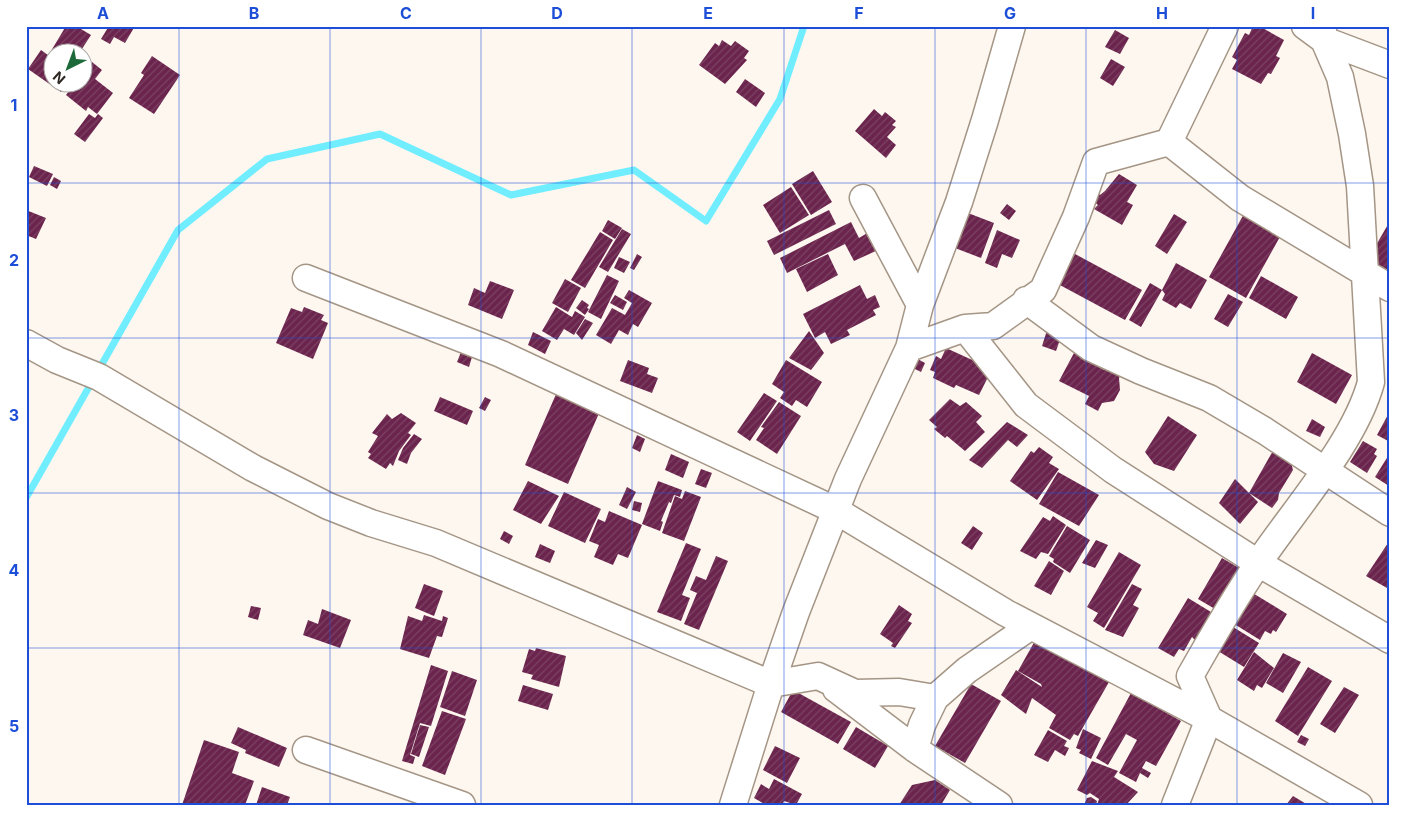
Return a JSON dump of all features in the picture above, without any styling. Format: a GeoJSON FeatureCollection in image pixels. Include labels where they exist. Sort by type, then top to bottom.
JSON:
{"type":"FeatureCollection","features":[{"type":"Feature","properties":{"kind":"street"},"geometry":{"type":"LineString","coordinates":[[734,805],[771,684],[796,612],[836,510],[909,348],[920,305],[959,202],[1012,26]]}},
{"type":"Feature","properties":{"kind":"street"},"geometry":{"type":"LineString","coordinates":[[909,348],[965,328],[993,326],[1026,300],[1044,290],[1076,217],[1096,162],[1169,142],[1225,26]]}},
{"type":"Feature","properties":{"kind":"street"},"geometry":{"type":"LineString","coordinates":[[1317,31],[1390,64]]}},
{"type":"Feature","properties":{"kind":"street"},"geometry":{"type":"LineString","coordinates":[[1175,805],[1209,719],[1190,676],[1217,627],[1258,563],[1332,476],[1361,412],[1371,382],[1360,186],[1352,134],[1340,77],[1317,31]]}},
{"type":"Feature","properties":{"kind":"street"},"geometry":{"type":"LineString","coordinates":[[1169,142],[1240,198],[1390,288]]}},
{"type":"Feature","properties":{"kind":"street"},"geometry":{"type":"LineString","coordinates":[[863,198],[920,305]]}},
{"type":"Feature","properties":{"kind":"street"},"geometry":{"type":"LineString","coordinates":[[306,278],[501,354],[836,510],[1030,626],[1209,719],[1359,805]]}},
{"type":"Feature","properties":{"kind":"street"},"geometry":{"type":"LineString","coordinates":[[1026,300],[1091,348],[1141,371],[1209,398],[1265,431],[1390,513]]}},
{"type":"Feature","properties":{"kind":"street"},"geometry":{"type":"LineString","coordinates":[[965,328],[1026,405],[1112,470],[1258,563],[1390,640]]}},
{"type":"Feature","properties":{"kind":"street"},"geometry":{"type":"LineString","coordinates":[[26,343],[57,360],[99,377],[253,468],[328,506],[371,523],[436,543],[771,684],[818,676],[855,693],[899,692],[935,698]]}},
{"type":"Feature","properties":{"kind":"street"},"geometry":{"type":"LineString","coordinates":[[1365,626],[1390,615]]}},
{"type":"Feature","properties":{"kind":"street"},"geometry":{"type":"LineString","coordinates":[[915,749],[922,725],[935,698],[966,670],[1030,626]]}},
{"type":"Feature","properties":{"kind":"street"},"geometry":{"type":"LineString","coordinates":[[818,676],[915,749],[999,805]]}},
{"type":"Feature","properties":{"kind":"street"},"geometry":{"type":"LineString","coordinates":[[306,750],[462,805]]}},
{"type":"Feature","properties":{"kind":"building"},"geometry":{"type":"Polygon","coordinates":[[[66,26],[76,26],[91,35],[86,42],[56,42],[66,26]]]}},
{"type":"Feature","properties":{"kind":"building"},"geometry":{"type":"Polygon","coordinates":[[[109,26],[135,26],[125,43],[114,37],[110,44],[101,39],[109,26]]]}},
{"type":"Feature","properties":{"kind":"building"},"geometry":{"type":"Polygon","coordinates":[[[1253,26],[1259,26],[1284,40],[1276,56],[1280,58],[1271,74],[1268,73],[1261,84],[1232,69],[1237,60],[1232,57],[1245,33],[1249,35],[1253,26]]]}},
{"type":"Feature","properties":{"kind":"building"},"geometry":{"type":"Polygon","coordinates":[[[1115,30],[1129,38],[1120,54],[1105,47],[1115,30]]]}},
{"type":"Feature","properties":{"kind":"building"},"geometry":{"type":"Polygon","coordinates":[[[722,40],[731,46],[735,41],[749,51],[744,58],[747,60],[725,84],[699,65],[715,43],[719,46],[722,40]]]}},
{"type":"Feature","properties":{"kind":"building"},"geometry":{"type":"Polygon","coordinates":[[[41,50],[42,79],[28,69],[41,50]]]}},
{"type":"Feature","properties":{"kind":"building"},"geometry":{"type":"Polygon","coordinates":[[[152,56],[180,75],[154,114],[129,98],[144,75],[141,73],[152,56]]]}},
{"type":"Feature","properties":{"kind":"building"},"geometry":{"type":"Polygon","coordinates":[[[1111,59],[1125,67],[1113,86],[1100,78],[1111,59]]]}},
{"type":"Feature","properties":{"kind":"building"},"geometry":{"type":"Polygon","coordinates":[[[92,62],[102,70],[95,79],[113,93],[97,114],[88,107],[86,111],[66,95],[68,92],[92,92],[92,62]]]}},
{"type":"Feature","properties":{"kind":"building"},"geometry":{"type":"Polygon","coordinates":[[[745,79],[765,93],[756,107],[736,92],[745,79]]]}},
{"type":"Feature","properties":{"kind":"building"},"geometry":{"type":"Polygon","coordinates":[[[874,109],[882,116],[885,112],[896,121],[892,125],[896,127],[887,137],[896,145],[886,158],[855,131],[874,109]]]}},
{"type":"Feature","properties":{"kind":"building"},"geometry":{"type":"Polygon","coordinates":[[[89,114],[95,118],[98,114],[103,118],[85,142],[74,134],[89,114]]]}},
{"type":"Feature","properties":{"kind":"building"},"geometry":{"type":"Polygon","coordinates":[[[34,166],[53,174],[47,186],[29,177],[34,166]]]}},
{"type":"Feature","properties":{"kind":"building"},"geometry":{"type":"Polygon","coordinates":[[[813,171],[832,202],[811,215],[792,184],[813,171]]]}},
{"type":"Feature","properties":{"kind":"building"},"geometry":{"type":"Polygon","coordinates":[[[1119,174],[1137,185],[1127,202],[1133,205],[1122,225],[1094,209],[1098,205],[1092,200],[1097,192],[1100,195],[1105,191],[1119,174]]]}},
{"type":"Feature","properties":{"kind":"building"},"geometry":{"type":"Polygon","coordinates":[[[54,177],[61,181],[57,189],[50,185],[54,177]]]}},
{"type":"Feature","properties":{"kind":"building"},"geometry":{"type":"Polygon","coordinates":[[[791,187],[809,215],[780,233],[763,205],[791,187]]]}},
{"type":"Feature","properties":{"kind":"building"},"geometry":{"type":"Polygon","coordinates":[[[1007,204],[1016,211],[1009,220],[1000,213],[1007,204]]]}},
{"type":"Feature","properties":{"kind":"building"},"geometry":{"type":"Polygon","coordinates":[[[26,210],[46,218],[36,239],[26,235],[26,210]]]}},
{"type":"Feature","properties":{"kind":"building"},"geometry":{"type":"Polygon","coordinates":[[[829,210],[836,224],[774,255],[767,241],[829,210]]]}},
{"type":"Feature","properties":{"kind":"building"},"geometry":{"type":"Polygon","coordinates":[[[1245,212],[1282,233],[1246,298],[1209,277],[1245,212]]]}},
{"type":"Feature","properties":{"kind":"building"},"geometry":{"type":"Polygon","coordinates":[[[968,213],[994,223],[981,258],[955,248],[968,213]]]}},
{"type":"Feature","properties":{"kind":"building"},"geometry":{"type":"Polygon","coordinates":[[[1174,214],[1187,222],[1167,254],[1155,246],[1174,214]]]}},
{"type":"Feature","properties":{"kind":"building"},"geometry":{"type":"Polygon","coordinates":[[[608,220],[622,228],[615,239],[602,231],[608,220]]]}},
{"type":"Feature","properties":{"kind":"building"},"geometry":{"type":"Polygon","coordinates":[[[1390,221],[1390,271],[1368,259],[1390,221]]]}},
{"type":"Feature","properties":{"kind":"building"},"geometry":{"type":"Polygon","coordinates":[[[851,222],[859,238],[869,232],[878,250],[854,261],[845,244],[787,273],[780,258],[851,222]]]}},
{"type":"Feature","properties":{"kind":"building"},"geometry":{"type":"Polygon","coordinates":[[[622,229],[631,234],[608,272],[599,267],[622,229]]]}},
{"type":"Feature","properties":{"kind":"building"},"geometry":{"type":"Polygon","coordinates":[[[997,230],[1020,240],[1012,258],[1002,254],[997,268],[985,263],[997,230]]]}},
{"type":"Feature","properties":{"kind":"building"},"geometry":{"type":"Polygon","coordinates":[[[600,232],[613,240],[585,288],[571,280],[600,232]]]}},
{"type":"Feature","properties":{"kind":"building"},"geometry":{"type":"Polygon","coordinates":[[[637,254],[642,257],[634,270],[630,268],[637,254]]]}},
{"type":"Feature","properties":{"kind":"building"},"geometry":{"type":"Polygon","coordinates":[[[828,254],[838,275],[807,292],[796,269],[828,254]]]}},
{"type":"Feature","properties":{"kind":"building"},"geometry":{"type":"Polygon","coordinates":[[[1075,254],[1142,290],[1125,320],[1058,284],[1075,254]]]}},
{"type":"Feature","properties":{"kind":"building"},"geometry":{"type":"Polygon","coordinates":[[[619,257],[630,262],[624,273],[614,268],[619,257]]]}},
{"type":"Feature","properties":{"kind":"building"},"geometry":{"type":"Polygon","coordinates":[[[1176,263],[1207,280],[1191,309],[1180,303],[1176,308],[1162,300],[1165,294],[1162,290],[1176,263]]]}},
{"type":"Feature","properties":{"kind":"building"},"geometry":{"type":"Polygon","coordinates":[[[607,275],[619,281],[601,319],[588,312],[607,275]]]}},
{"type":"Feature","properties":{"kind":"building"},"geometry":{"type":"Polygon","coordinates":[[[1261,276],[1298,297],[1286,319],[1249,298],[1261,276]]]}},
{"type":"Feature","properties":{"kind":"building"},"geometry":{"type":"Polygon","coordinates":[[[565,279],[581,288],[568,312],[552,303],[565,279]]]}},
{"type":"Feature","properties":{"kind":"building"},"geometry":{"type":"Polygon","coordinates":[[[490,281],[514,290],[502,319],[468,305],[474,288],[485,293],[490,281]]]}},
{"type":"Feature","properties":{"kind":"building"},"geometry":{"type":"Polygon","coordinates":[[[1150,283],[1162,290],[1141,327],[1129,320],[1150,283]]]}},
{"type":"Feature","properties":{"kind":"building"},"geometry":{"type":"Polygon","coordinates":[[[860,285],[867,299],[875,295],[880,307],[873,310],[876,315],[847,330],[850,335],[831,344],[825,332],[815,338],[803,314],[860,285]]]}},
{"type":"Feature","properties":{"kind":"building"},"geometry":{"type":"Polygon","coordinates":[[[629,290],[652,303],[638,327],[633,324],[628,335],[619,330],[611,344],[596,335],[612,308],[625,315],[632,303],[624,298],[629,290]]]}},
{"type":"Feature","properties":{"kind":"building"},"geometry":{"type":"Polygon","coordinates":[[[1228,294],[1243,302],[1228,327],[1214,319],[1228,294]]]}},
{"type":"Feature","properties":{"kind":"building"},"geometry":{"type":"Polygon","coordinates":[[[615,295],[627,302],[623,310],[610,303],[615,295]]]}},
{"type":"Feature","properties":{"kind":"building"},"geometry":{"type":"Polygon","coordinates":[[[582,300],[589,305],[585,315],[576,308],[582,300]]]}},
{"type":"Feature","properties":{"kind":"building"},"geometry":{"type":"Polygon","coordinates":[[[304,307],[324,315],[321,320],[328,323],[313,359],[276,343],[291,308],[302,312],[304,307]]]}},
{"type":"Feature","properties":{"kind":"building"},"geometry":{"type":"Polygon","coordinates":[[[556,307],[572,317],[575,311],[585,317],[574,335],[564,329],[557,340],[542,331],[556,307]]]}},
{"type":"Feature","properties":{"kind":"building"},"geometry":{"type":"Polygon","coordinates":[[[585,319],[593,323],[582,340],[576,333],[585,319]]]}},
{"type":"Feature","properties":{"kind":"building"},"geometry":{"type":"Polygon","coordinates":[[[1049,324],[1063,331],[1056,351],[1042,346],[1049,324]]]}},
{"type":"Feature","properties":{"kind":"building"},"geometry":{"type":"Polygon","coordinates":[[[809,331],[824,353],[811,370],[789,358],[809,331]]]}},
{"type":"Feature","properties":{"kind":"building"},"geometry":{"type":"Polygon","coordinates":[[[533,332],[551,341],[545,354],[528,345],[533,332]]]}},
{"type":"Feature","properties":{"kind":"building"},"geometry":{"type":"Polygon","coordinates":[[[946,348],[992,369],[979,395],[956,385],[954,388],[933,378],[935,372],[930,370],[936,356],[941,359],[946,348]]]}},
{"type":"Feature","properties":{"kind":"building"},"geometry":{"type":"Polygon","coordinates":[[[461,352],[472,357],[469,367],[457,362],[461,352]]]}},
{"type":"Feature","properties":{"kind":"building"},"geometry":{"type":"Polygon","coordinates":[[[1074,353],[1104,370],[1108,364],[1124,370],[1119,378],[1120,390],[1114,401],[1102,403],[1098,411],[1085,404],[1089,396],[1059,381],[1074,353]]]}},
{"type":"Feature","properties":{"kind":"building"},"geometry":{"type":"Polygon","coordinates":[[[1312,353],[1352,375],[1336,404],[1297,382],[1312,353]]]}},
{"type":"Feature","properties":{"kind":"building"},"geometry":{"type":"Polygon","coordinates":[[[914,357],[925,363],[921,372],[909,366],[914,357]]]}},
{"type":"Feature","properties":{"kind":"building"},"geometry":{"type":"Polygon","coordinates":[[[628,360],[649,368],[647,374],[658,378],[652,393],[620,381],[628,360]]]}},
{"type":"Feature","properties":{"kind":"building"},"geometry":{"type":"Polygon","coordinates":[[[786,360],[822,382],[807,407],[796,400],[792,406],[780,398],[784,392],[772,384],[786,360]]]}},
{"type":"Feature","properties":{"kind":"building"},"geometry":{"type":"Polygon","coordinates":[[[557,392],[600,411],[568,484],[525,465],[557,392]]]}},
{"type":"Feature","properties":{"kind":"building"},"geometry":{"type":"Polygon","coordinates":[[[764,393],[777,401],[750,441],[737,432],[764,393]]]}},
{"type":"Feature","properties":{"kind":"building"},"geometry":{"type":"Polygon","coordinates":[[[440,397],[473,411],[467,425],[434,411],[440,397]]]}},
{"type":"Feature","properties":{"kind":"building"},"geometry":{"type":"Polygon","coordinates":[[[485,397],[491,400],[485,411],[479,408],[485,397]]]}},
{"type":"Feature","properties":{"kind":"building"},"geometry":{"type":"Polygon","coordinates":[[[950,399],[960,406],[966,402],[982,416],[976,422],[985,432],[965,451],[947,436],[945,438],[934,429],[937,427],[929,420],[950,399]]]}},
{"type":"Feature","properties":{"kind":"building"},"geometry":{"type":"Polygon","coordinates":[[[779,402],[801,416],[777,454],[756,440],[764,428],[761,427],[779,402]]]}},
{"type":"Feature","properties":{"kind":"building"},"geometry":{"type":"Polygon","coordinates":[[[1390,411],[1390,442],[1377,435],[1390,411]]]}},
{"type":"Feature","properties":{"kind":"building"},"geometry":{"type":"Polygon","coordinates":[[[401,413],[416,423],[408,433],[411,435],[399,451],[393,466],[390,463],[386,469],[368,458],[371,454],[368,452],[378,436],[372,433],[387,414],[392,419],[401,413]]]}},
{"type":"Feature","properties":{"kind":"building"},"geometry":{"type":"Polygon","coordinates":[[[1168,416],[1197,435],[1174,471],[1154,464],[1145,452],[1168,416]]]}},
{"type":"Feature","properties":{"kind":"building"},"geometry":{"type":"Polygon","coordinates":[[[1312,419],[1325,427],[1320,437],[1306,431],[1312,419]]]}},
{"type":"Feature","properties":{"kind":"building"},"geometry":{"type":"Polygon","coordinates":[[[1007,422],[1028,435],[1017,447],[1008,440],[982,468],[969,460],[1007,422]]]}},
{"type":"Feature","properties":{"kind":"building"},"geometry":{"type":"Polygon","coordinates":[[[414,434],[422,439],[411,453],[407,464],[398,460],[403,448],[414,434]]]}},
{"type":"Feature","properties":{"kind":"building"},"geometry":{"type":"Polygon","coordinates":[[[637,435],[645,439],[640,452],[632,448],[637,435]]]}},
{"type":"Feature","properties":{"kind":"building"},"geometry":{"type":"Polygon","coordinates":[[[1363,441],[1377,449],[1374,454],[1377,456],[1367,473],[1350,462],[1363,441]]]}},
{"type":"Feature","properties":{"kind":"building"},"geometry":{"type":"Polygon","coordinates":[[[1039,447],[1053,457],[1049,463],[1059,469],[1037,500],[1010,481],[1031,451],[1034,453],[1039,447]]]}},
{"type":"Feature","properties":{"kind":"building"},"geometry":{"type":"Polygon","coordinates":[[[1274,449],[1290,459],[1293,470],[1272,508],[1249,493],[1274,449]]]}},
{"type":"Feature","properties":{"kind":"building"},"geometry":{"type":"Polygon","coordinates":[[[1390,453],[1390,485],[1389,486],[1375,477],[1390,453]]]}},
{"type":"Feature","properties":{"kind":"building"},"geometry":{"type":"Polygon","coordinates":[[[671,454],[689,462],[683,478],[665,470],[671,454]]]}},
{"type":"Feature","properties":{"kind":"building"},"geometry":{"type":"Polygon","coordinates":[[[701,469],[712,473],[706,488],[695,484],[701,469]]]}},
{"type":"Feature","properties":{"kind":"building"},"geometry":{"type":"Polygon","coordinates":[[[1058,472],[1099,495],[1079,526],[1039,504],[1058,472]]]}},
{"type":"Feature","properties":{"kind":"building"},"geometry":{"type":"Polygon","coordinates":[[[1235,479],[1258,502],[1240,524],[1219,503],[1235,479]]]}},
{"type":"Feature","properties":{"kind":"building"},"geometry":{"type":"Polygon","coordinates":[[[528,481],[559,496],[541,524],[513,510],[528,481]]]}},
{"type":"Feature","properties":{"kind":"building"},"geometry":{"type":"Polygon","coordinates":[[[658,481],[682,490],[680,497],[674,495],[671,503],[669,502],[661,521],[663,522],[660,531],[642,524],[658,481]]]}},
{"type":"Feature","properties":{"kind":"building"},"geometry":{"type":"Polygon","coordinates":[[[627,487],[636,492],[627,509],[619,505],[627,487]]]}},
{"type":"Feature","properties":{"kind":"building"},"geometry":{"type":"Polygon","coordinates":[[[685,491],[701,497],[684,541],[662,533],[675,496],[682,499],[685,491]]]}},
{"type":"Feature","properties":{"kind":"building"},"geometry":{"type":"Polygon","coordinates":[[[564,492],[601,509],[585,543],[548,526],[564,492]]]}},
{"type":"Feature","properties":{"kind":"building"},"geometry":{"type":"Polygon","coordinates":[[[634,501],[642,503],[640,512],[632,510],[634,501]]]}},
{"type":"Feature","properties":{"kind":"building"},"geometry":{"type":"Polygon","coordinates":[[[609,511],[642,525],[628,558],[618,554],[613,565],[594,557],[599,545],[589,541],[598,519],[605,522],[609,511]]]}},
{"type":"Feature","properties":{"kind":"building"},"geometry":{"type":"Polygon","coordinates":[[[1053,516],[1066,525],[1048,554],[1041,552],[1036,559],[1020,551],[1043,517],[1050,521],[1053,516]]]}},
{"type":"Feature","properties":{"kind":"building"},"geometry":{"type":"Polygon","coordinates":[[[973,526],[983,533],[972,550],[961,543],[973,526]]]}},
{"type":"Feature","properties":{"kind":"building"},"geometry":{"type":"Polygon","coordinates":[[[1067,526],[1090,540],[1070,573],[1053,562],[1054,559],[1049,556],[1067,526]]]}},
{"type":"Feature","properties":{"kind":"building"},"geometry":{"type":"Polygon","coordinates":[[[504,531],[513,536],[509,544],[500,539],[504,531]]]}},
{"type":"Feature","properties":{"kind":"building"},"geometry":{"type":"Polygon","coordinates":[[[1096,540],[1108,545],[1095,568],[1082,563],[1096,540]]]}},
{"type":"Feature","properties":{"kind":"building"},"geometry":{"type":"Polygon","coordinates":[[[1390,540],[1390,584],[1387,588],[1366,576],[1390,540]]]}},
{"type":"Feature","properties":{"kind":"building"},"geometry":{"type":"Polygon","coordinates":[[[686,543],[701,549],[682,595],[690,598],[681,621],[657,612],[686,543]]]}},
{"type":"Feature","properties":{"kind":"building"},"geometry":{"type":"Polygon","coordinates":[[[540,544],[555,551],[550,563],[535,557],[540,544]]]}},
{"type":"Feature","properties":{"kind":"building"},"geometry":{"type":"Polygon","coordinates":[[[1119,552],[1141,565],[1104,628],[1093,621],[1098,613],[1087,607],[1119,552]]]}},
{"type":"Feature","properties":{"kind":"building"},"geometry":{"type":"Polygon","coordinates":[[[716,556],[728,561],[699,630],[684,624],[697,593],[690,590],[696,576],[706,580],[716,556]]]}},
{"type":"Feature","properties":{"kind":"building"},"geometry":{"type":"Polygon","coordinates":[[[1222,558],[1239,568],[1215,609],[1198,599],[1222,558]]]}},
{"type":"Feature","properties":{"kind":"building"},"geometry":{"type":"Polygon","coordinates":[[[1049,561],[1064,571],[1051,595],[1034,586],[1049,561]]]}},
{"type":"Feature","properties":{"kind":"building"},"geometry":{"type":"Polygon","coordinates":[[[424,584],[443,591],[434,616],[415,608],[424,584]]]}},
{"type":"Feature","properties":{"kind":"building"},"geometry":{"type":"Polygon","coordinates":[[[1132,584],[1142,589],[1133,605],[1139,608],[1123,637],[1105,630],[1132,584]]]}},
{"type":"Feature","properties":{"kind":"building"},"geometry":{"type":"Polygon","coordinates":[[[1251,592],[1287,614],[1276,632],[1273,630],[1271,634],[1265,631],[1260,640],[1231,622],[1251,592]]]}},
{"type":"Feature","properties":{"kind":"building"},"geometry":{"type":"Polygon","coordinates":[[[1188,598],[1211,612],[1195,640],[1192,637],[1184,651],[1179,649],[1174,657],[1158,648],[1188,598]]]}},
{"type":"Feature","properties":{"kind":"building"},"geometry":{"type":"Polygon","coordinates":[[[899,605],[912,614],[908,621],[912,623],[895,648],[891,646],[893,643],[880,634],[899,605]]]}},
{"type":"Feature","properties":{"kind":"building"},"geometry":{"type":"Polygon","coordinates":[[[251,606],[261,608],[258,620],[248,617],[251,606]]]}},
{"type":"Feature","properties":{"kind":"building"},"geometry":{"type":"Polygon","coordinates":[[[322,609],[351,620],[340,648],[303,635],[308,620],[318,624],[322,609]]]}},
{"type":"Feature","properties":{"kind":"building"},"geometry":{"type":"Polygon","coordinates":[[[424,615],[442,621],[443,616],[448,618],[442,637],[437,636],[429,658],[400,649],[408,616],[422,621],[424,615]]]}},
{"type":"Feature","properties":{"kind":"building"},"geometry":{"type":"Polygon","coordinates":[[[1233,627],[1259,643],[1244,667],[1218,651],[1233,627]]]}},
{"type":"Feature","properties":{"kind":"building"},"geometry":{"type":"Polygon","coordinates":[[[1036,639],[1109,682],[1078,736],[1074,734],[1070,740],[1049,728],[1056,715],[1032,698],[1026,714],[1001,695],[1016,670],[1042,687],[1041,684],[1018,671],[1036,639]]]}},
{"type":"Feature","properties":{"kind":"building"},"geometry":{"type":"Polygon","coordinates":[[[536,648],[566,656],[559,687],[531,679],[533,675],[522,672],[529,649],[535,651],[536,648]]]}},
{"type":"Feature","properties":{"kind":"building"},"geometry":{"type":"Polygon","coordinates":[[[1254,652],[1274,668],[1262,688],[1257,685],[1254,691],[1237,680],[1254,652]]]}},
{"type":"Feature","properties":{"kind":"building"},"geometry":{"type":"Polygon","coordinates":[[[1283,653],[1301,662],[1283,693],[1266,683],[1283,653]]]}},
{"type":"Feature","properties":{"kind":"building"},"geometry":{"type":"Polygon","coordinates":[[[431,665],[448,671],[431,726],[420,723],[410,755],[415,757],[413,764],[402,761],[431,665]]]}},
{"type":"Feature","properties":{"kind":"building"},"geometry":{"type":"Polygon","coordinates":[[[1308,667],[1332,681],[1298,736],[1275,721],[1308,667]]]}},
{"type":"Feature","properties":{"kind":"building"},"geometry":{"type":"Polygon","coordinates":[[[452,671],[477,680],[465,716],[440,707],[452,671]]]}},
{"type":"Feature","properties":{"kind":"building"},"geometry":{"type":"Polygon","coordinates":[[[971,684],[1001,701],[965,763],[935,746],[971,684]]]}},
{"type":"Feature","properties":{"kind":"building"},"geometry":{"type":"Polygon","coordinates":[[[523,685],[553,694],[548,710],[518,701],[523,685]]]}},
{"type":"Feature","properties":{"kind":"building"},"geometry":{"type":"Polygon","coordinates":[[[1344,687],[1359,695],[1335,733],[1320,724],[1344,687]]]}},
{"type":"Feature","properties":{"kind":"building"},"geometry":{"type":"Polygon","coordinates":[[[793,690],[851,722],[838,744],[781,712],[793,690]]]}},
{"type":"Feature","properties":{"kind":"building"},"geometry":{"type":"Polygon","coordinates":[[[1131,693],[1181,721],[1156,766],[1146,761],[1142,768],[1151,773],[1148,778],[1140,773],[1136,782],[1119,773],[1137,740],[1126,734],[1108,765],[1096,758],[1131,693]]]}},
{"type":"Feature","properties":{"kind":"building"},"geometry":{"type":"Polygon","coordinates":[[[442,711],[466,719],[445,775],[422,766],[442,711]]]}},
{"type":"Feature","properties":{"kind":"building"},"geometry":{"type":"Polygon","coordinates":[[[420,725],[429,727],[419,757],[411,754],[420,725]]]}},
{"type":"Feature","properties":{"kind":"building"},"geometry":{"type":"Polygon","coordinates":[[[238,727],[287,748],[279,767],[245,753],[246,750],[231,743],[238,727]]]}},
{"type":"Feature","properties":{"kind":"building"},"geometry":{"type":"Polygon","coordinates":[[[856,727],[888,746],[875,768],[843,749],[856,727]]]}},
{"type":"Feature","properties":{"kind":"building"},"geometry":{"type":"Polygon","coordinates":[[[1083,729],[1101,738],[1091,759],[1079,753],[1081,750],[1076,748],[1083,729]]]}},
{"type":"Feature","properties":{"kind":"building"},"geometry":{"type":"Polygon","coordinates":[[[1048,730],[1067,741],[1064,746],[1069,748],[1065,756],[1055,750],[1048,762],[1034,755],[1048,730]]]}},
{"type":"Feature","properties":{"kind":"building"},"geometry":{"type":"Polygon","coordinates":[[[1301,735],[1309,739],[1305,746],[1297,742],[1301,735]]]}},
{"type":"Feature","properties":{"kind":"building"},"geometry":{"type":"Polygon","coordinates":[[[204,740],[239,752],[232,773],[254,781],[245,805],[182,805],[204,740]]]}},
{"type":"Feature","properties":{"kind":"building"},"geometry":{"type":"Polygon","coordinates":[[[775,746],[800,758],[787,783],[763,770],[775,746]]]}},
{"type":"Feature","properties":{"kind":"building"},"geometry":{"type":"Polygon","coordinates":[[[1092,761],[1118,771],[1114,777],[1138,792],[1126,805],[1097,805],[1099,799],[1090,793],[1087,795],[1077,790],[1092,761]]]}},
{"type":"Feature","properties":{"kind":"building"},"geometry":{"type":"Polygon","coordinates":[[[774,779],[802,794],[796,805],[784,801],[782,805],[766,805],[754,798],[761,784],[769,789],[774,779]]]}},
{"type":"Feature","properties":{"kind":"building"},"geometry":{"type":"Polygon","coordinates":[[[935,780],[950,790],[941,805],[899,805],[912,785],[935,780]]]}},
{"type":"Feature","properties":{"kind":"building"},"geometry":{"type":"Polygon","coordinates":[[[262,787],[290,797],[287,805],[256,805],[262,787]]]}},
{"type":"Feature","properties":{"kind":"building"},"geometry":{"type":"Polygon","coordinates":[[[1293,796],[1308,805],[1286,805],[1293,796]]]}},
{"type":"Feature","properties":{"kind":"building"},"geometry":{"type":"Polygon","coordinates":[[[1091,797],[1097,801],[1096,805],[1084,805],[1087,798],[1091,797]]]}},
{"type":"Feature","properties":{"kind":"waterway"},"geometry":{"type":"LineString","coordinates":[[26,498],[178,230],[267,159],[380,134],[511,195],[634,170],[706,221],[780,99],[804,26]]}}]}
